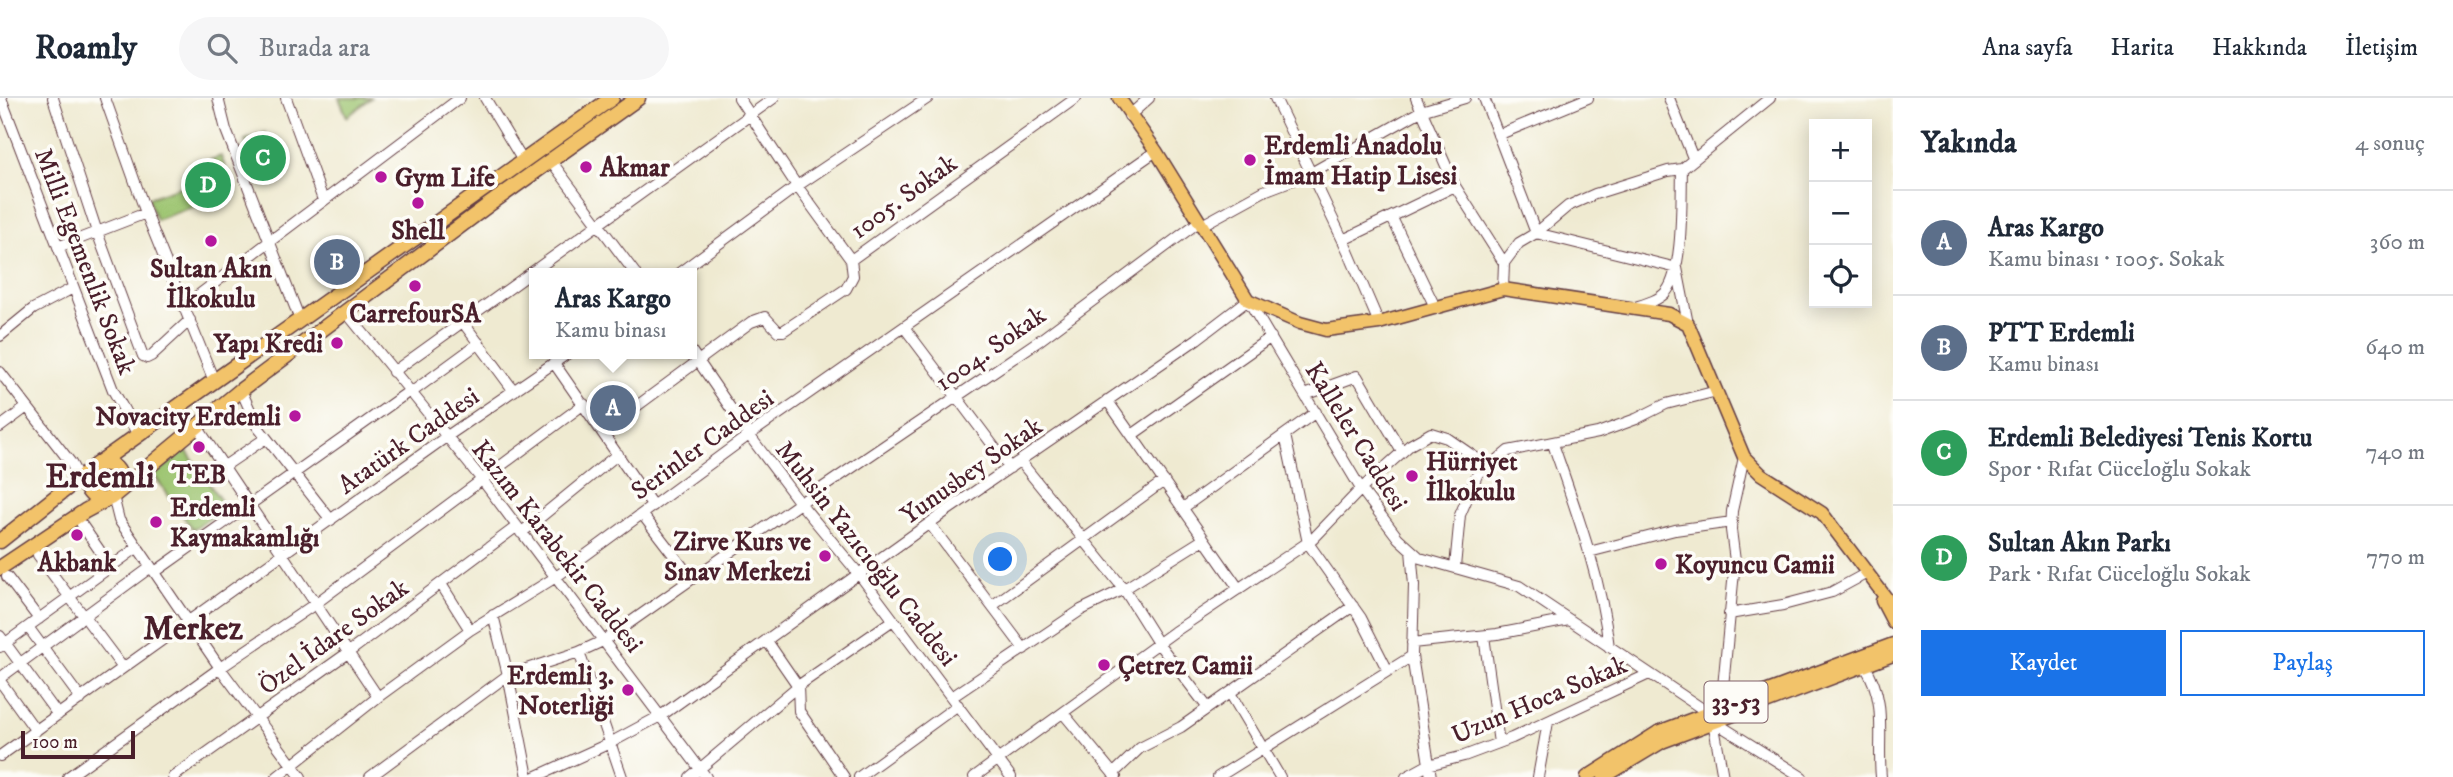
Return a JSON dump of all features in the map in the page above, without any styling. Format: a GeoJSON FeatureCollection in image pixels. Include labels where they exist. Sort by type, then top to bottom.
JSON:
{"type":"FeatureCollection","features":[{"type":"Feature","properties":{"kind":"highway"},"geometry":{"type":"LineString","coordinates":[[2,539],[138,435],[612,98]]}},
{"type":"Feature","properties":{"kind":"highway"},"geometry":{"type":"LineString","coordinates":[[3,573],[85,511],[113,496],[241,390],[638,98]]}},
{"type":"Feature","properties":{"kind":"highway"},"geometry":{"type":"LineString","coordinates":[[79,478],[96,498],[113,496],[120,487],[117,471],[107,464],[96,466]]}},
{"type":"Feature","properties":{"kind":"main road"},"geometry":{"type":"LineString","coordinates":[[1119,98],[1129,116],[1156,150],[1248,300],[1300,323],[1326,330],[1378,323],[1503,289],[1670,314],[1688,324],[1744,457],[1761,474],[1822,513],[1893,607]]}},
{"type":"Feature","properties":{"kind":"main road"},"geometry":{"type":"LineString","coordinates":[[1867,573],[1893,622]]}},
{"type":"Feature","properties":{"kind":"main road","name":"33-53"},"geometry":{"type":"LineString","coordinates":[[1604,777],[1710,717],[1721,708],[1893,644]]}},
{"type":"Feature","properties":{"kind":"main road","name":"33-53"},"geometry":{"type":"LineString","coordinates":[[1587,777],[1658,732],[1893,655]]}},
{"type":"Feature","properties":{"kind":"street","name":"Milli Egemenlik Sokak"},"geometry":{"type":"LineString","coordinates":[[1,98],[113,390],[138,435]]}},
{"type":"Feature","properties":{"kind":"street"},"geometry":{"type":"LineString","coordinates":[[53,98],[97,232],[143,356],[152,356],[190,320]]}},
{"type":"Feature","properties":{"kind":"street"},"geometry":{"type":"LineString","coordinates":[[105,98],[146,213],[214,381]]}},
{"type":"Feature","properties":{"kind":"street"},"geometry":{"type":"LineString","coordinates":[[218,98],[226,130],[300,320]]}},
{"type":"Feature","properties":{"kind":"street"},"geometry":{"type":"LineString","coordinates":[[286,98],[323,200]]}},
{"type":"Feature","properties":{"kind":"street"},"geometry":{"type":"LineString","coordinates":[[184,306],[460,98]]}},
{"type":"Feature","properties":{"kind":"street"},"geometry":{"type":"LineString","coordinates":[[485,98],[523,161]]}},
{"type":"Feature","properties":{"kind":"street"},"geometry":{"type":"LineString","coordinates":[[738,98],[851,260]]}},
{"type":"Feature","properties":{"kind":"street"},"geometry":{"type":"LineString","coordinates":[[537,268],[774,98]]}},
{"type":"Feature","properties":{"kind":"street"},"geometry":{"type":"LineString","coordinates":[[686,268],[797,186],[928,98]]}},
{"type":"Feature","properties":{"kind":"street","name":"1005. Sokak"},"geometry":{"type":"LineString","coordinates":[[603,431],[751,322],[765,317],[778,331],[783,331],[846,289],[853,276],[851,260],[1076,98]]}},
{"type":"Feature","properties":{"kind":"street"},"geometry":{"type":"LineString","coordinates":[[1129,116],[1149,98]]}},
{"type":"Feature","properties":{"kind":"street"},"geometry":{"type":"LineString","coordinates":[[1275,98],[1343,240],[1378,323]]}},
{"type":"Feature","properties":{"kind":"street"},"geometry":{"type":"LineString","coordinates":[[1416,98],[1455,186],[1504,262],[1503,289]]}},
{"type":"Feature","properties":{"kind":"street","name":"1004. Sokak"},"geometry":{"type":"LineString","coordinates":[[370,777],[508,675],[579,652],[605,640],[1040,340],[1201,223],[1264,191],[1311,173],[1421,111],[1465,98]]}},
{"type":"Feature","properties":{"kind":"street"},"geometry":{"type":"LineString","coordinates":[[1484,98],[1536,233]]}},
{"type":"Feature","properties":{"kind":"street"},"geometry":{"type":"LineString","coordinates":[[1498,135],[1588,98]]}},
{"type":"Feature","properties":{"kind":"street"},"geometry":{"type":"LineString","coordinates":[[1670,98],[1693,158]]}},
{"type":"Feature","properties":{"kind":"street"},"geometry":{"type":"LineString","coordinates":[[1504,262],[1519,243],[1536,233],[1568,206],[1668,171],[1682,169],[1770,98]]}},
{"type":"Feature","properties":{"kind":"street","name":"Serinler Caddesi"},"geometry":{"type":"LineString","coordinates":[[277,777],[378,697],[470,630],[556,577],[749,435],[1156,150]]}},
{"type":"Feature","properties":{"kind":"street"},"geometry":{"type":"LineString","coordinates":[[551,161],[631,268]]}},
{"type":"Feature","properties":{"kind":"street"},"geometry":{"type":"LineString","coordinates":[[1682,169],[1677,268],[1688,324]]}},
{"type":"Feature","properties":{"kind":"street"},"geometry":{"type":"LineString","coordinates":[[1343,240],[1455,186]]}},
{"type":"Feature","properties":{"kind":"street"},"geometry":{"type":"LineString","coordinates":[[58,247],[146,213]]}},
{"type":"Feature","properties":{"kind":"street"},"geometry":{"type":"LineString","coordinates":[[1392,218],[1436,309]]}},
{"type":"Feature","properties":{"kind":"street"},"geometry":{"type":"LineString","coordinates":[[1536,233],[1677,268]]}},
{"type":"Feature","properties":{"kind":"street"},"geometry":{"type":"LineString","coordinates":[[1628,309],[1652,302],[1666,292],[1677,268]]}},
{"type":"Feature","properties":{"kind":"street"},"geometry":{"type":"LineString","coordinates":[[393,372],[529,274]]}},
{"type":"Feature","properties":{"kind":"street"},"geometry":{"type":"LineString","coordinates":[[0,336],[33,309],[74,288]]}},
{"type":"Feature","properties":{"kind":"street","name":"Kalleler Caddesi"},"geometry":{"type":"LineString","coordinates":[[1248,300],[1361,489],[1398,538],[1420,558],[1519,586],[1802,777]]}},
{"type":"Feature","properties":{"kind":"street","name":"Yunusbey Sokak"},"geometry":{"type":"LineString","coordinates":[[535,777],[610,743],[662,715],[930,524],[1197,339],[1248,300]]}},
{"type":"Feature","properties":{"kind":"street","name":"Kazım Karabekir Caddesi"},"geometry":{"type":"LineString","coordinates":[[346,312],[483,481],[662,715],[706,777]]}},
{"type":"Feature","properties":{"kind":"street"},"geometry":{"type":"LineString","coordinates":[[462,321],[514,391]]}},
{"type":"Feature","properties":{"kind":"street"},"geometry":{"type":"LineString","coordinates":[[905,327],[1010,468]]}},
{"type":"Feature","properties":{"kind":"street"},"geometry":{"type":"LineString","coordinates":[[1132,435],[1271,337]]}},
{"type":"Feature","properties":{"kind":"street"},"geometry":{"type":"LineString","coordinates":[[36,731],[0,680],[84,616],[294,474],[479,343]]}},
{"type":"Feature","properties":{"kind":"street","name":"Muhsin Yazıcıoğlu Caddesi"},"geometry":{"type":"LineString","coordinates":[[697,358],[800,503],[859,574],[1011,777]]}},
{"type":"Feature","properties":{"kind":"street","name":"Atatürk Caddesi"},"geometry":{"type":"LineString","coordinates":[[0,756],[446,437],[560,359]]}},
{"type":"Feature","properties":{"kind":"street"},"geometry":{"type":"LineString","coordinates":[[554,363],[653,506]]}},
{"type":"Feature","properties":{"kind":"street"},"geometry":{"type":"LineString","coordinates":[[0,372],[71,463],[79,478]]}},
{"type":"Feature","properties":{"kind":"street"},"geometry":{"type":"LineString","coordinates":[[1306,395],[1357,376],[1402,452]]}},
{"type":"Feature","properties":{"kind":"street"},"geometry":{"type":"LineString","coordinates":[[241,390],[257,426],[331,520]]}},
{"type":"Feature","properties":{"kind":"street"},"geometry":{"type":"LineString","coordinates":[[1455,567],[1460,515],[1478,473],[1508,451],[1598,433],[1666,404],[1717,391]]}},
{"type":"Feature","properties":{"kind":"street"},"geometry":{"type":"LineString","coordinates":[[1107,400],[1239,589]]}},
{"type":"Feature","properties":{"kind":"street"},"geometry":{"type":"LineString","coordinates":[[68,777],[315,604],[584,404]]}},
{"type":"Feature","properties":{"kind":"street"},"geometry":{"type":"LineString","coordinates":[[0,427],[27,407]]}},
{"type":"Feature","properties":{"kind":"street"},"geometry":{"type":"LineString","coordinates":[[1182,508],[1316,412]]}},
{"type":"Feature","properties":{"kind":"street"},"geometry":{"type":"LineString","coordinates":[[197,425],[378,697]]}},
{"type":"Feature","properties":{"kind":"street"},"geometry":{"type":"LineString","coordinates":[[974,777],[1158,643],[1308,543],[1402,452],[1431,433],[1447,438],[1489,467]]}},
{"type":"Feature","properties":{"kind":"street"},"geometry":{"type":"LineString","coordinates":[[1284,435],[1308,543],[1353,606],[1388,671]]}},
{"type":"Feature","properties":{"kind":"street"},"geometry":{"type":"LineString","coordinates":[[223,467],[266,438]]}},
{"type":"Feature","properties":{"kind":"street"},"geometry":{"type":"LineString","coordinates":[[1553,444],[1589,552],[1605,614],[1609,647]]}},
{"type":"Feature","properties":{"kind":"street","name":"Özel İdare Sokak"},"geometry":{"type":"LineString","coordinates":[[173,777],[519,530],[618,454]]}},
{"type":"Feature","properties":{"kind":"street"},"geometry":{"type":"LineString","coordinates":[[1721,708],[1735,561],[1732,522],[1744,457]]}},
{"type":"Feature","properties":{"kind":"street"},"geometry":{"type":"LineString","coordinates":[[1020,461],[1124,589],[1158,643],[1208,708]]}},
{"type":"Feature","properties":{"kind":"street"},"geometry":{"type":"LineString","coordinates":[[992,606],[1164,481]]}},
{"type":"Feature","properties":{"kind":"street"},"geometry":{"type":"LineString","coordinates":[[113,496],[119,520],[220,668],[301,777]]}},
{"type":"Feature","properties":{"kind":"street"},"geometry":{"type":"LineString","coordinates":[[642,514],[692,579]]}},
{"type":"Feature","properties":{"kind":"street"},"geometry":{"type":"LineString","coordinates":[[1589,552],[1675,530],[1732,522]]}},
{"type":"Feature","properties":{"kind":"street"},"geometry":{"type":"LineString","coordinates":[[930,524],[1024,649]]}},
{"type":"Feature","properties":{"kind":"street"},"geometry":{"type":"LineString","coordinates":[[82,525],[111,567]]}},
{"type":"Feature","properties":{"kind":"street"},"geometry":{"type":"LineString","coordinates":[[859,777],[1024,649],[1081,610],[1124,589],[1204,539]]}},
{"type":"Feature","properties":{"kind":"street"},"geometry":{"type":"LineString","coordinates":[[58,715],[2,642],[40,619],[138,547]]}},
{"type":"Feature","properties":{"kind":"street"},"geometry":{"type":"LineString","coordinates":[[1411,550],[1415,585],[1412,656],[1431,777]]}},
{"type":"Feature","properties":{"kind":"street"},"geometry":{"type":"LineString","coordinates":[[38,555],[122,668]]}},
{"type":"Feature","properties":{"kind":"street"},"geometry":{"type":"LineString","coordinates":[[3,573],[40,619]]}},
{"type":"Feature","properties":{"kind":"street"},"geometry":{"type":"LineString","coordinates":[[1729,614],[1783,605],[1832,592],[1867,573]]}},
{"type":"Feature","properties":{"kind":"street"},"geometry":{"type":"LineString","coordinates":[[441,584],[470,630]]}},
{"type":"Feature","properties":{"kind":"street"},"geometry":{"type":"LineString","coordinates":[[1063,713],[1115,776],[1140,748],[1181,727],[1353,606]]}},
{"type":"Feature","properties":{"kind":"street"},"geometry":{"type":"LineString","coordinates":[[493,615],[528,777]]}},
{"type":"Feature","properties":{"kind":"street"},"geometry":{"type":"LineString","coordinates":[[690,777],[799,686],[893,620]]}},
{"type":"Feature","properties":{"kind":"street"},"geometry":{"type":"LineString","coordinates":[[1412,643],[1484,636],[1569,620]]}},
{"type":"Feature","properties":{"kind":"street"},"geometry":{"type":"LineString","coordinates":[[28,627],[81,698]]}},
{"type":"Feature","properties":{"kind":"street"},"geometry":{"type":"LineString","coordinates":[[1484,636],[1499,743]]}},
{"type":"Feature","properties":{"kind":"street"},"geometry":{"type":"LineString","coordinates":[[767,641],[799,686],[799,710],[844,777]]}},
{"type":"Feature","properties":{"kind":"street"},"geometry":{"type":"LineString","coordinates":[[579,652],[622,777]]}},
{"type":"Feature","properties":{"kind":"street"},"geometry":{"type":"LineString","coordinates":[[1218,777],[1412,656]]}},
{"type":"Feature","properties":{"kind":"street"},"geometry":{"type":"LineString","coordinates":[[1864,666],[1875,682],[1881,710],[1881,777]]}},
{"type":"Feature","properties":{"kind":"street","name":"Uzun Hoca Sokak"},"geometry":{"type":"LineString","coordinates":[[1406,777],[1428,765],[1499,743],[1649,674]]}},
{"type":"Feature","properties":{"kind":"street"},"geometry":{"type":"LineString","coordinates":[[1230,693],[1280,777]]}},
{"type":"Feature","properties":{"kind":"street"},"geometry":{"type":"LineString","coordinates":[[1710,717],[1723,777]]}},
{"type":"Feature","properties":{"kind":"street"},"geometry":{"type":"LineString","coordinates":[[1538,777],[1548,722]]}},
{"type":"Feature","properties":{"kind":"green space"},"geometry":{"type":"Polygon","coordinates":[[[339,98],[371,98],[347,117],[339,98]]]}},
{"type":"Feature","properties":{"kind":"green space"},"geometry":{"type":"Polygon","coordinates":[[[265,133],[280,175],[260,182],[245,140],[265,133]]]}},
{"type":"Feature","properties":{"kind":"green space"},"geometry":{"type":"Polygon","coordinates":[[[221,156],[234,192],[156,220],[148,198],[202,179],[197,165],[221,156]]]}},
{"type":"Feature","properties":{"kind":"green space"},"geometry":{"type":"Polygon","coordinates":[[[186,450],[225,507],[193,530],[154,475],[186,450]]]}},
{"type":"Feature","properties":{"kind":"place","name":"Erdemli Belediyesi Tenis Kortu"},"geometry":{"type":"Point","coordinates":[263,158]}},
{"type":"Feature","properties":{"kind":"place","name":"Erdemli Anadolu İmam Hatip Lisesi"},"geometry":{"type":"Point","coordinates":[1250,160]}},
{"type":"Feature","properties":{"kind":"place","name":"Akmar"},"geometry":{"type":"Point","coordinates":[586,167]}},
{"type":"Feature","properties":{"kind":"place","name":"Gym Life"},"geometry":{"type":"Point","coordinates":[381,177]}},
{"type":"Feature","properties":{"kind":"place","name":"Sultan Akın Parkı"},"geometry":{"type":"Point","coordinates":[208,185]}},
{"type":"Feature","properties":{"kind":"place","name":"Shell"},"geometry":{"type":"Point","coordinates":[418,203]}},
{"type":"Feature","properties":{"kind":"place","name":"Sultan Akın İlkokulu"},"geometry":{"type":"Point","coordinates":[211,241]}},
{"type":"Feature","properties":{"kind":"place","name":"PTT Erdemli"},"geometry":{"type":"Point","coordinates":[337,262]}},
{"type":"Feature","properties":{"kind":"place","name":"CarrefourSA"},"geometry":{"type":"Point","coordinates":[415,286]}},
{"type":"Feature","properties":{"kind":"place","name":"Yapı Kredi"},"geometry":{"type":"Point","coordinates":[337,343]}},
{"type":"Feature","properties":{"kind":"place","name":"Aras Kargo"},"geometry":{"type":"Point","coordinates":[613,408]}},
{"type":"Feature","properties":{"kind":"place","name":"Novacity Erdemli"},"geometry":{"type":"Point","coordinates":[295,416]}},
{"type":"Feature","properties":{"kind":"place","name":"TEB"},"geometry":{"type":"Point","coordinates":[199,447]}},
{"type":"Feature","properties":{"kind":"place","name":"Hürriyet İlkokulu"},"geometry":{"type":"Point","coordinates":[1412,476]}},
{"type":"Feature","properties":{"kind":"place","name":"Erdemli Kaymakamlığı"},"geometry":{"type":"Point","coordinates":[156,522]}},
{"type":"Feature","properties":{"kind":"place","name":"Akbank"},"geometry":{"type":"Point","coordinates":[77,535]}},
{"type":"Feature","properties":{"kind":"place","name":"Zirve Kurs ve Sınav Merkezi"},"geometry":{"type":"Point","coordinates":[825,556]}},
{"type":"Feature","properties":{"kind":"place","name":"Koyuncu Camii"},"geometry":{"type":"Point","coordinates":[1661,564]}},
{"type":"Feature","properties":{"kind":"place","name":"Çetrez Camii"},"geometry":{"type":"Point","coordinates":[1104,665]}},
{"type":"Feature","properties":{"kind":"place","name":"Erdemli 3. Noterliği"},"geometry":{"type":"Point","coordinates":[628,690]}},
{"type":"Feature","properties":{"kind":"district","name":"Erdemli"},"geometry":{"type":"Point","coordinates":[100,475]}},
{"type":"Feature","properties":{"kind":"district","name":"Merkez"},"geometry":{"type":"Point","coordinates":[193,627]}}]}
